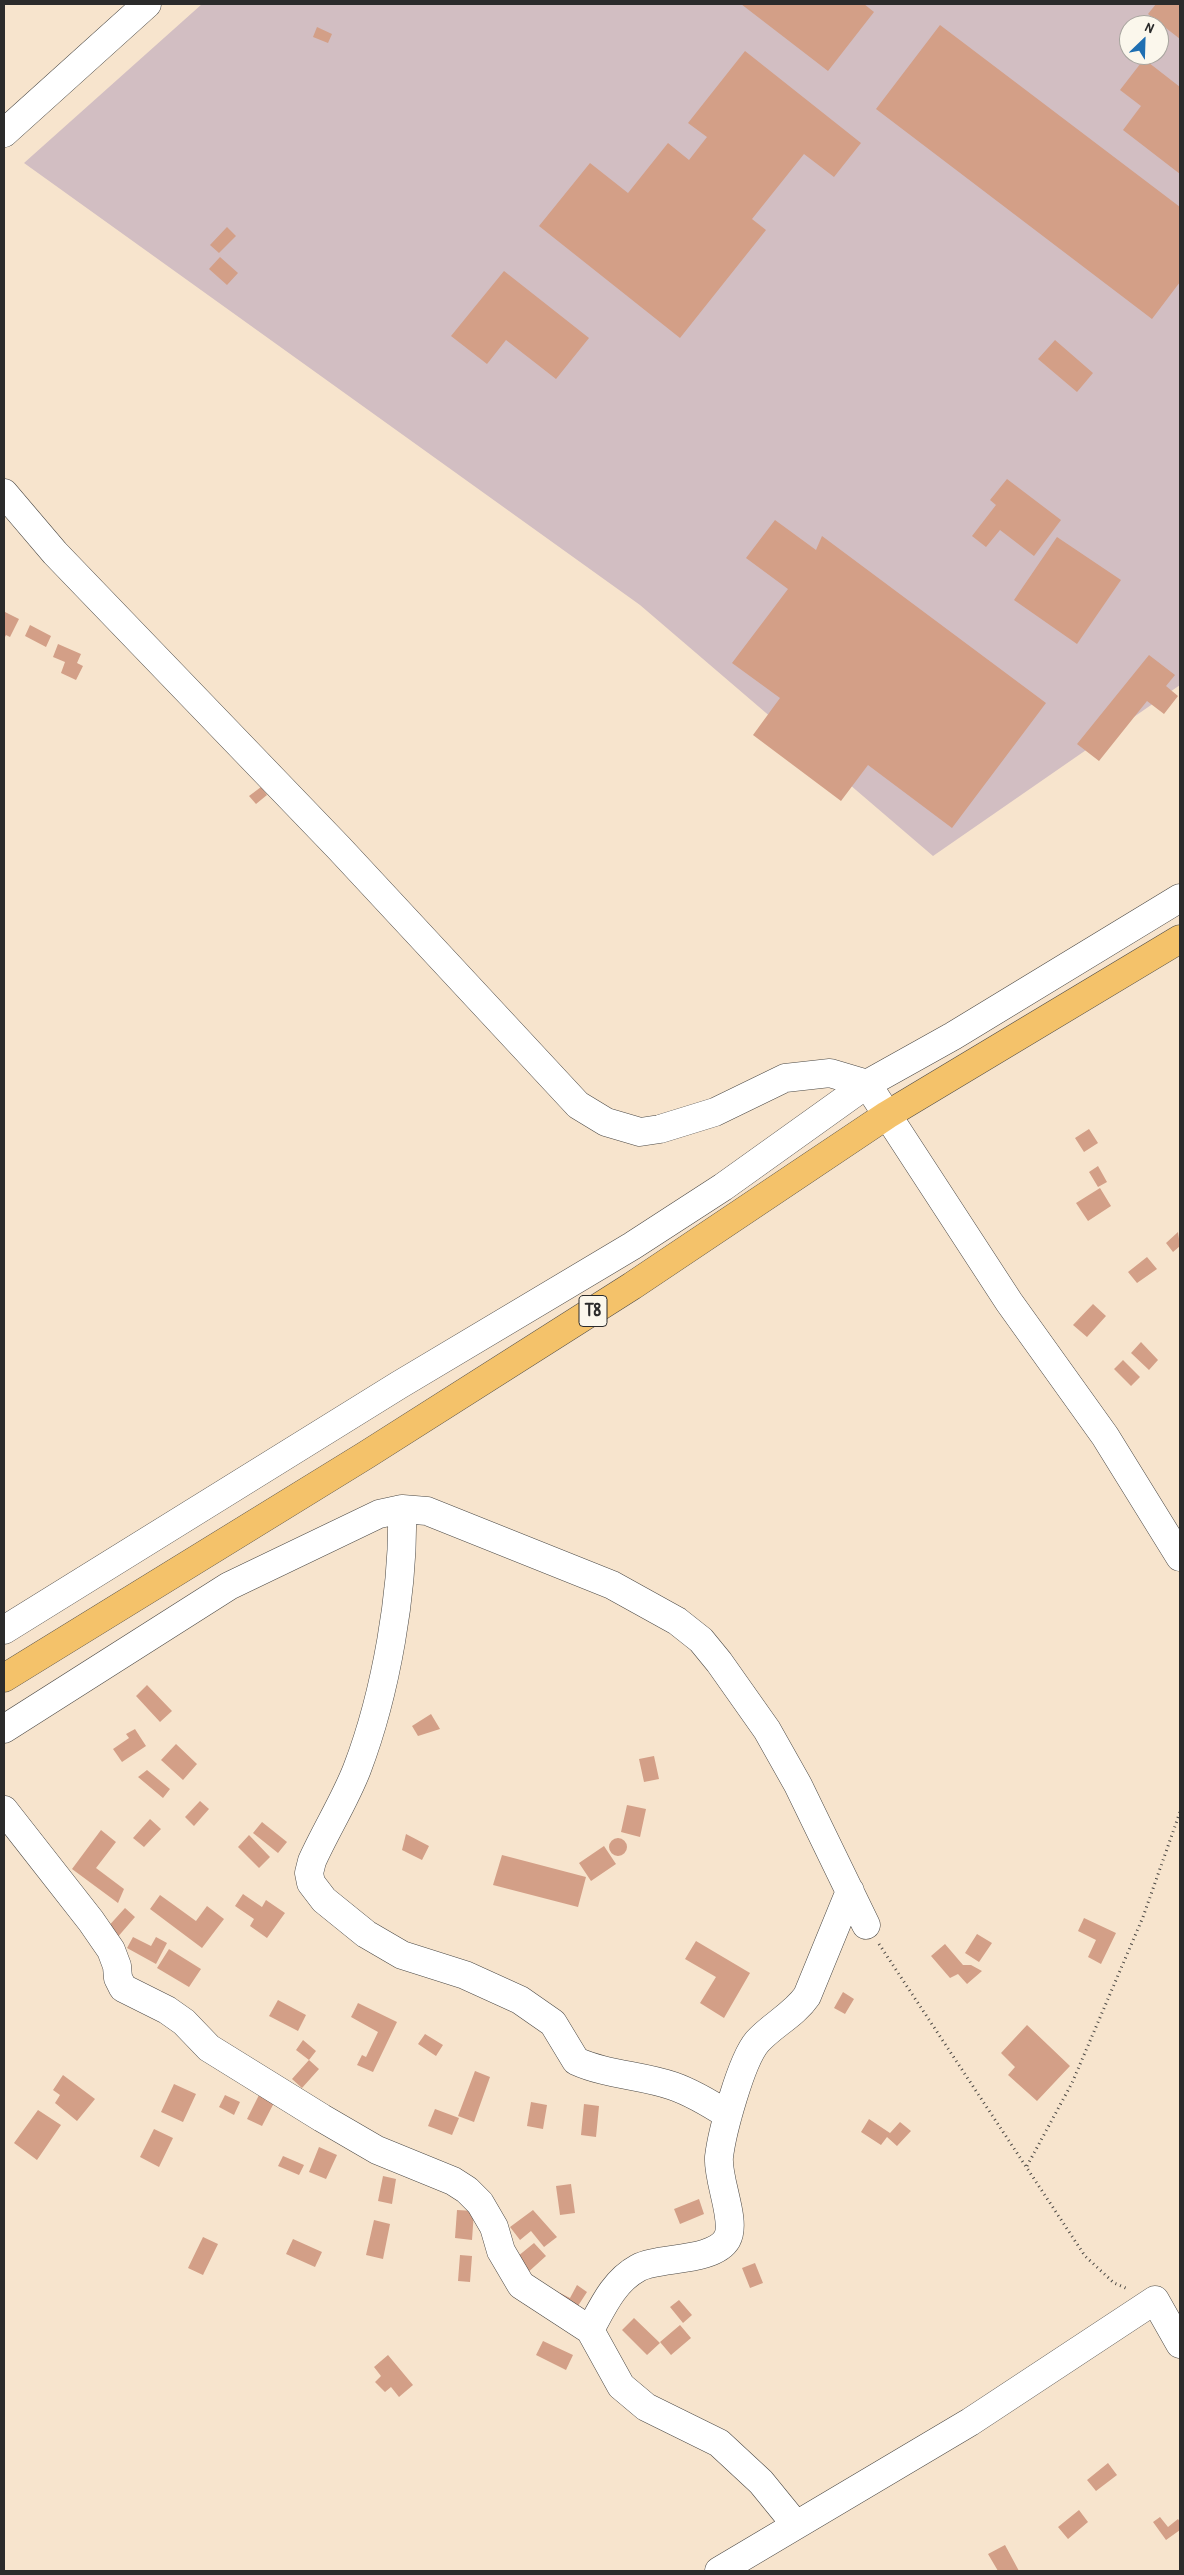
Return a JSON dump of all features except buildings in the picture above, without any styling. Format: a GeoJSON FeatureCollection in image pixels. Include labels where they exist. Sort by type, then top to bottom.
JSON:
{"type":"FeatureCollection","features":[{"type":"Feature","properties":{"kind":"highway","name":"T8"},"geometry":{"type":"LineString","coordinates":[[4,1678],[357,1460],[632,1286],[887,1114],[1180,939]]}},
{"type":"Feature","properties":{"kind":"street"},"geometry":{"type":"LineString","coordinates":[[4,133],[148,4]]}},
{"type":"Feature","properties":{"kind":"street"},"geometry":{"type":"LineString","coordinates":[[4,493],[55,553],[346,855],[578,1105],[606,1122],[640,1132],[660,1129],[715,1112],[785,1078],[830,1073],[867,1084],[1009,1302],[1105,1436],[1180,1557]]}},
{"type":"Feature","properties":{"kind":"street"},"geometry":{"type":"LineString","coordinates":[[4,1630],[399,1385],[632,1246],[723,1187],[867,1084],[970,1026],[1180,898]]}},
{"type":"Feature","properties":{"kind":"street"},"geometry":{"type":"LineString","coordinates":[[4,1729],[229,1586],[379,1514],[402,1508],[427,1511],[449,1518],[492,1538],[612,1585],[677,1621],[701,1640],[719,1662],[767,1730],[798,1784],[866,1925]]}},
{"type":"Feature","properties":{"kind":"street"},"geometry":{"type":"LineString","coordinates":[[402,1508],[403,1535],[397,1591],[374,1716],[356,1770],[312,1861],[309,1873],[311,1883],[324,1900],[366,1934],[402,1955],[465,1975],[520,2000],[533,2008],[553,2023],[576,2061],[605,2072],[672,2086],[689,2093],[728,2115]]}},
{"type":"Feature","properties":{"kind":"street"},"geometry":{"type":"LineString","coordinates":[[4,1810],[91,1921],[111,1950],[117,1966],[118,1978],[123,1988],[167,2010],[184,2022],[209,2048],[322,2118],[377,2150],[453,2181],[467,2190],[480,2203],[494,2227],[500,2250],[521,2285],[590,2330],[620,2386],[646,2407],[719,2443],[761,2482],[796,2525]]}},
{"type":"Feature","properties":{"kind":"street"},"geometry":{"type":"LineString","coordinates":[[590,2330],[620,2280],[640,2266],[700,2255],[721,2246],[727,2239],[730,2227],[720,2178],[719,2159],[728,2115],[744,2069],[756,2043],[801,2004],[807,1996],[850,1891]]}},
{"type":"Feature","properties":{"kind":"street"},"geometry":{"type":"LineString","coordinates":[[719,2571],[970,2422],[1155,2300],[1180,2344]]}},
{"type":"Feature","properties":{"kind":"path"},"geometry":{"type":"LineString","coordinates":[[1027,2166],[1072,2083],[1143,1917],[1180,1812]]}},
{"type":"Feature","properties":{"kind":"path"},"geometry":{"type":"LineString","coordinates":[[866,1925],[1086,2256],[1114,2283],[1155,2300]]}},
{"type":"Feature","properties":{"kind":"shaded area"},"geometry":{"type":"Polygon","coordinates":[[[202,4],[1180,4],[1180,685],[933,856],[640,605],[24,163],[202,4]]]}}]}
